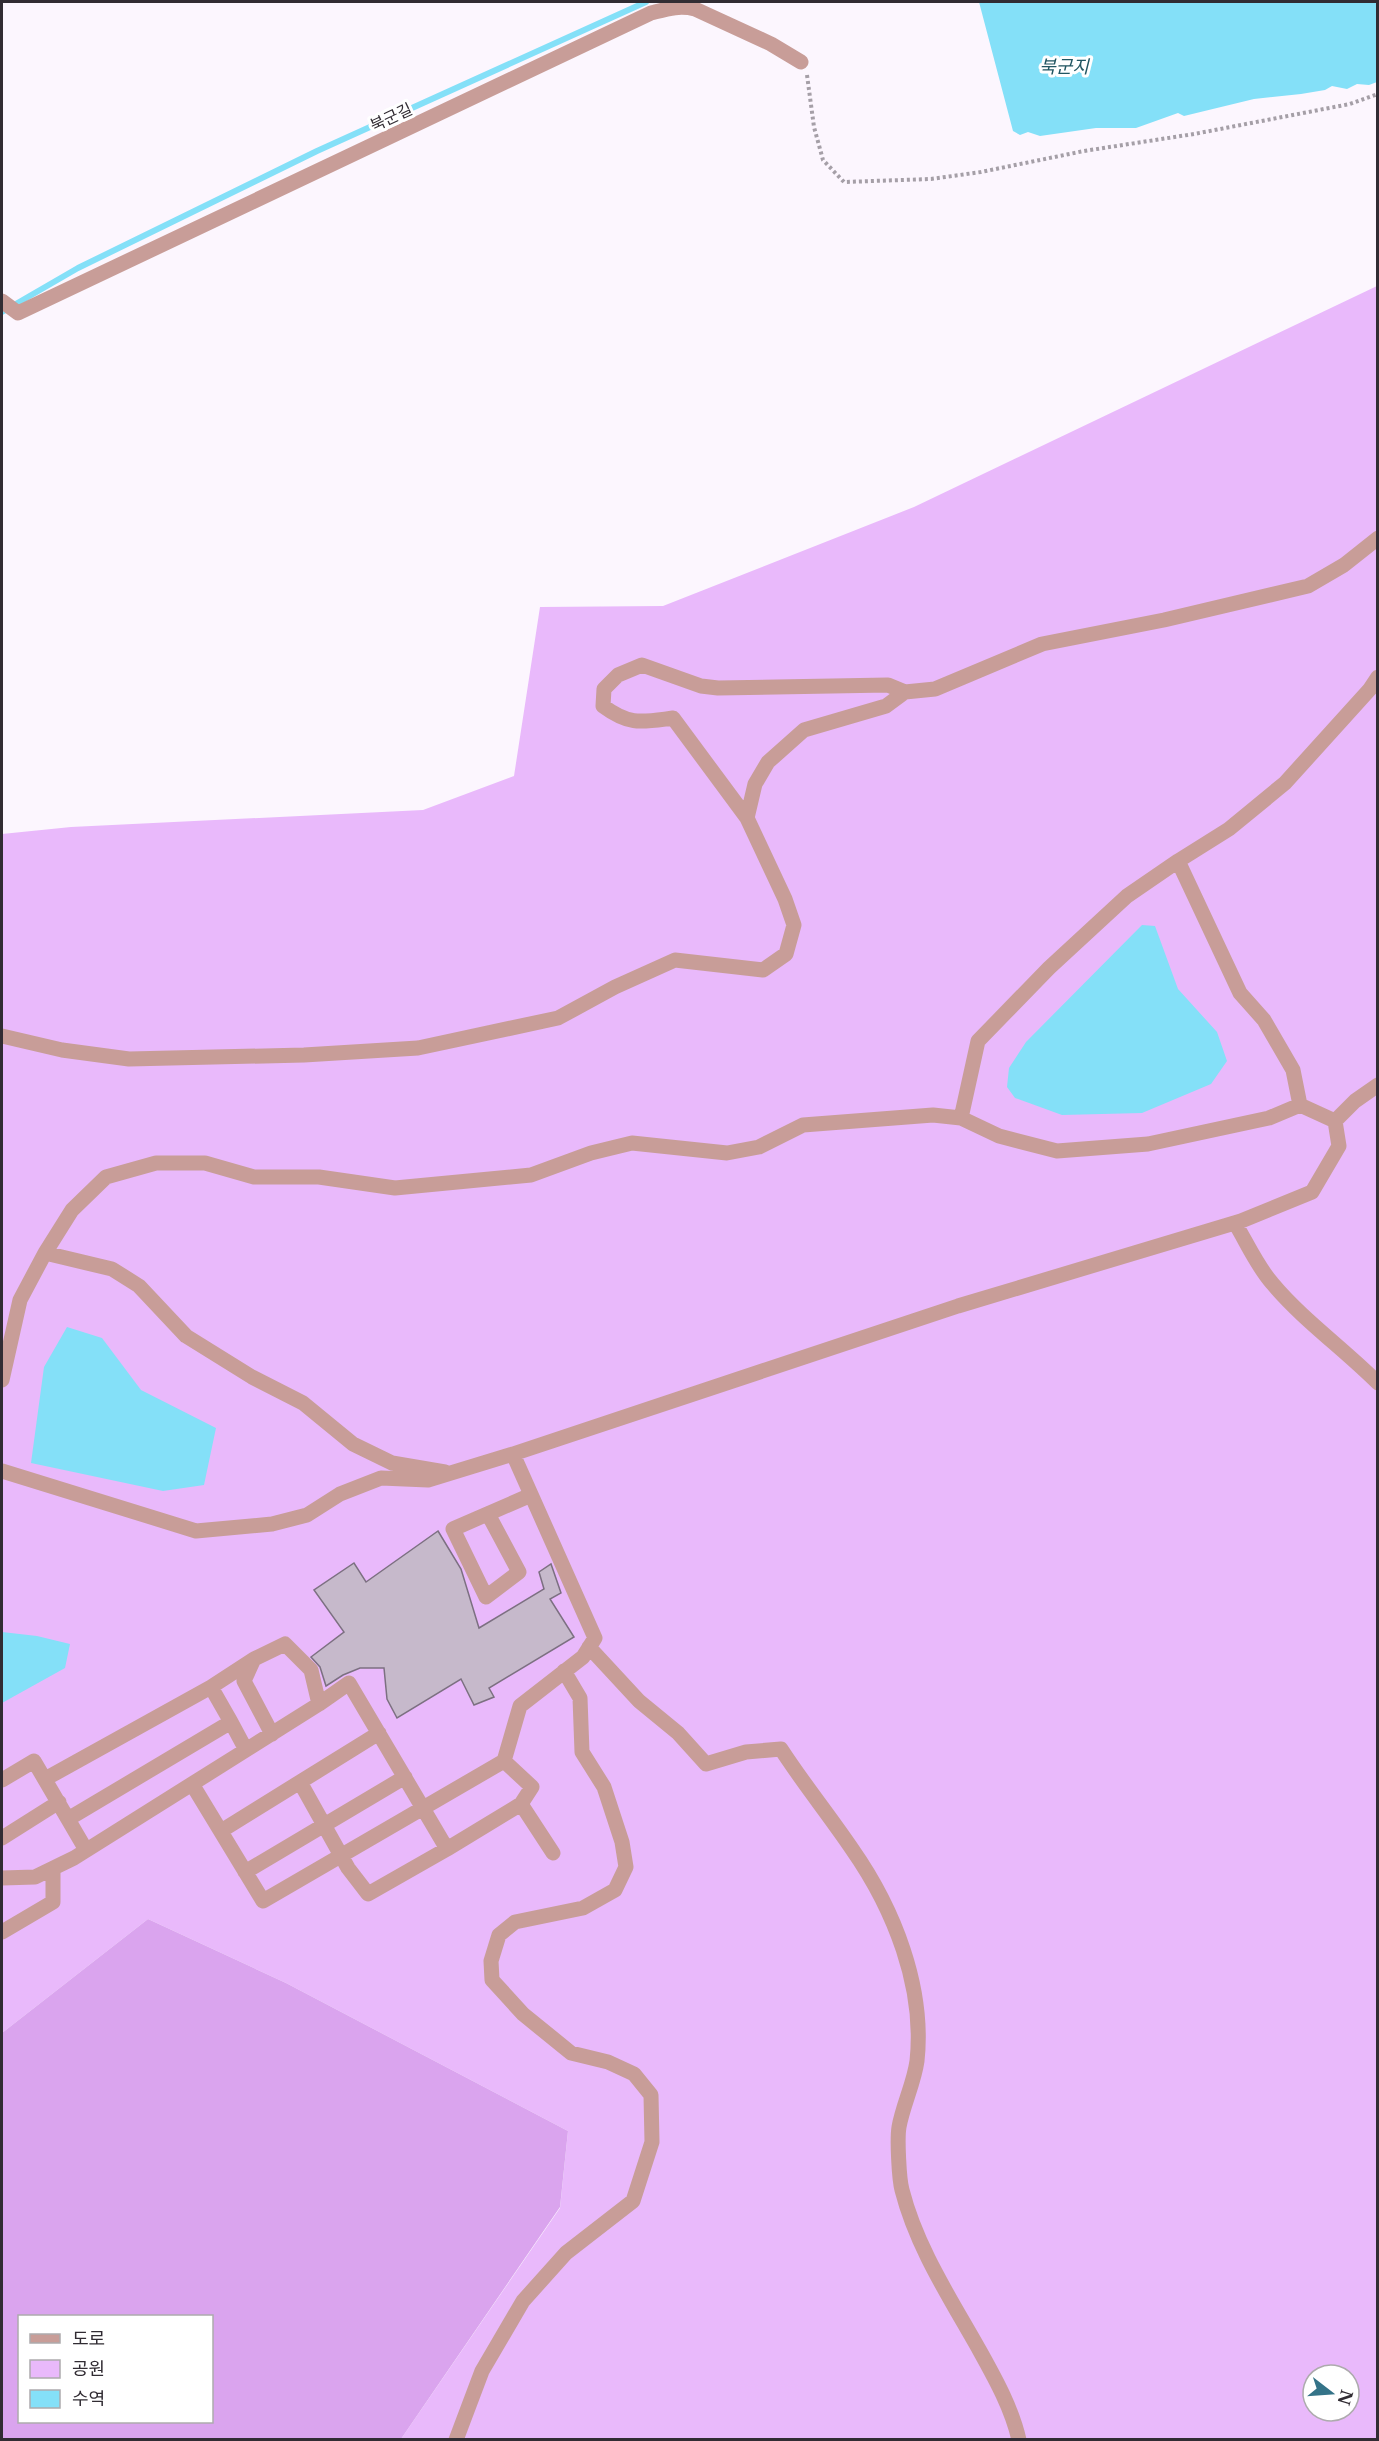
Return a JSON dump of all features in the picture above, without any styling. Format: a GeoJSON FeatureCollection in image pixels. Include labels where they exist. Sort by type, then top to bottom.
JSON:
{"type":"FeatureCollection","features":[{"type":"Feature","properties":{"kind":"street","name":"북군길"},"geometry":{"type":"LineString","coordinates":[[2,301],[18,313],[651,13],[671,8],[695,9],[771,44],[801,62]]}},
{"type":"Feature","properties":{"kind":"street"},"geometry":{"type":"LineString","coordinates":[[2,1036],[62,1050],[129,1059],[304,1056],[418,1048],[558,1018],[615,987],[675,960],[763,970],[786,954],[794,925],[785,899],[747,818],[673,718],[639,723],[616,716],[603,706],[604,689],[618,675],[642,665],[701,686],[888,685],[905,692],[935,689],[1042,644],[1164,620],[1308,586],[1344,565],[1377,538]]}},
{"type":"Feature","properties":{"kind":"street"},"geometry":{"type":"LineString","coordinates":[[961,1118],[978,1041],[1049,968],[1127,896],[1229,829],[1285,783],[1370,689],[1377,677]]}},
{"type":"Feature","properties":{"kind":"street"},"geometry":{"type":"LineString","coordinates":[[747,818],[755,784],[768,762],[804,730],[886,706],[905,692]]}},
{"type":"Feature","properties":{"kind":"street"},"geometry":{"type":"LineString","coordinates":[[1178,861],[1240,993],[1264,1020],[1293,1070],[1300,1105]]}},
{"type":"Feature","properties":{"kind":"street"},"geometry":{"type":"LineString","coordinates":[[1335,1121],[1355,1101],[1377,1085]]}},
{"type":"Feature","properties":{"kind":"street"},"geometry":{"type":"LineString","coordinates":[[2,1380],[20,1300],[45,1253],[72,1210],[105,1177],[156,1163],[205,1163],[254,1177],[319,1177],[395,1188],[531,1175],[591,1153],[632,1143],[727,1153],[759,1147],[803,1125],[933,1115],[961,1118],[999,1136],[1057,1151],[1148,1144],[1269,1118],[1300,1105],[1335,1121]]}},
{"type":"Feature","properties":{"kind":"street"},"geometry":{"type":"LineString","coordinates":[[2,1471],[196,1531],[281,1522],[307,1515],[340,1494],[381,1478],[428,1480],[451,1471],[513,1454],[958,1306],[1235,1223],[1312,1192],[1339,1146],[1335,1121]]}},
{"type":"Feature","properties":{"kind":"street"},"geometry":{"type":"LineString","coordinates":[[1235,1223],[1270,1281],[1306,1319],[1355,1360],[1377,1383]]}},
{"type":"Feature","properties":{"kind":"street"},"geometry":{"type":"LineString","coordinates":[[45,1253],[112,1269],[130,1280],[139,1286],[186,1336],[252,1377],[303,1403],[353,1444],[392,1462],[451,1471]]}},
{"type":"Feature","properties":{"kind":"street"},"geometry":{"type":"LineString","coordinates":[[192,1784],[263,1900],[504,1761],[520,1706],[583,1657],[595,1638],[513,1454]]}},
{"type":"Feature","properties":{"kind":"street"},"geometry":{"type":"LineString","coordinates":[[488,1514],[519,1572],[486,1597],[453,1529],[531,1495]]}},
{"type":"Feature","properties":{"kind":"street"},"geometry":{"type":"LineString","coordinates":[[45,1779],[211,1687],[254,1659],[285,1644],[311,1670],[318,1704]]}},
{"type":"Feature","properties":{"kind":"street"},"geometry":{"type":"LineString","coordinates":[[590,1647],[639,1701],[678,1733],[706,1764],[746,1752],[781,1749],[806,1788],[853,1850],[881,1900],[903,1949],[916,2003],[917,2062],[899,2128],[902,2188],[923,2250],[993,2375],[1015,2421],[1019,2439]]}},
{"type":"Feature","properties":{"kind":"street"},"geometry":{"type":"LineString","coordinates":[[254,1659],[244,1681],[272,1734]]}},
{"type":"Feature","properties":{"kind":"street"},"geometry":{"type":"LineString","coordinates":[[456,2439],[482,2371],[523,2301],[566,2253],[633,2201],[652,2142],[651,2095],[634,2074],[608,2062],[571,2053],[523,2014],[492,1980],[491,1961],[499,1935],[515,1922],[583,1908],[615,1890],[626,1867],[622,1842],[604,1786],[582,1752],[580,1698],[564,1671]]}},
{"type":"Feature","properties":{"kind":"street"},"geometry":{"type":"LineString","coordinates":[[2,1878],[35,1877],[53,1869],[272,1734],[349,1683],[447,1849]]}},
{"type":"Feature","properties":{"kind":"street"},"geometry":{"type":"LineString","coordinates":[[211,1687],[246,1750]]}},
{"type":"Feature","properties":{"kind":"street"},"geometry":{"type":"LineString","coordinates":[[68,1819],[231,1722]]}},
{"type":"Feature","properties":{"kind":"street"},"geometry":{"type":"LineString","coordinates":[[221,1831],[379,1733]]}},
{"type":"Feature","properties":{"kind":"street"},"geometry":{"type":"LineString","coordinates":[[2,1780],[34,1761],[86,1850]]}},
{"type":"Feature","properties":{"kind":"street"},"geometry":{"type":"LineString","coordinates":[[300,1782],[341,1855],[368,1894],[521,1804],[532,1787],[504,1761]]}},
{"type":"Feature","properties":{"kind":"street"},"geometry":{"type":"LineString","coordinates":[[245,1872],[405,1777]]}},
{"type":"Feature","properties":{"kind":"street"},"geometry":{"type":"LineString","coordinates":[[2,1838],[59,1803]]}},
{"type":"Feature","properties":{"kind":"street"},"geometry":{"type":"LineString","coordinates":[[521,1804],[553,1852]]}},
{"type":"Feature","properties":{"kind":"street"},"geometry":{"type":"LineString","coordinates":[[2,1932],[53,1902],[53,1869]]}},
{"type":"Feature","properties":{"kind":"path"},"geometry":{"type":"LineString","coordinates":[[801,62],[808,77],[814,127],[823,160],[844,182],[931,179],[981,172],[1084,151],[1194,134],[1339,106],[1377,94]]}},
{"type":"Feature","properties":{"kind":"green space"},"geometry":{"type":"Polygon","coordinates":[[[1377,286],[1377,2439],[401,2439],[560,2208],[568,2131],[286,1983],[148,1919],[2,2033],[2,834],[71,827],[423,810],[514,776],[540,607],[663,606],[914,507],[1377,286]]]}},
{"type":"Feature","properties":{"kind":"shaded area"},"geometry":{"type":"Polygon","coordinates":[[[148,1919],[286,1983],[568,2131],[560,2207],[401,2439],[2,2439],[2,2033],[148,1919]]]}},
{"type":"Feature","properties":{"kind":"water","name":"북군지"},"geometry":{"type":"Polygon","coordinates":[[[979,2],[1377,2],[1377,82],[1369,85],[1357,84],[1347,89],[1332,86],[1325,90],[1301,94],[1254,99],[1184,116],[1178,113],[1136,128],[1096,128],[1040,136],[1028,132],[1020,135],[1013,131],[979,2]]]}},
{"type":"Feature","properties":{"kind":"water"},"geometry":{"type":"Polygon","coordinates":[[[1142,925],[1155,926],[1178,989],[1217,1032],[1227,1061],[1211,1084],[1142,1113],[1062,1115],[1015,1098],[1007,1087],[1009,1068],[1026,1042],[1142,925]]]}},
{"type":"Feature","properties":{"kind":"water"},"geometry":{"type":"Polygon","coordinates":[[[67,1327],[102,1338],[141,1390],[216,1428],[204,1485],[163,1491],[31,1463],[44,1367],[67,1327]]]}},
{"type":"Feature","properties":{"kind":"water"},"geometry":{"type":"Polygon","coordinates":[[[2,1632],[37,1636],[70,1644],[65,1668],[2,1703],[2,1632]]]}},
{"type":"Feature","properties":{"kind":"building"},"geometry":{"type":"Polygon","coordinates":[[[438,1531],[461,1569],[479,1628],[544,1589],[539,1572],[551,1564],[561,1593],[550,1599],[574,1637],[489,1688],[494,1697],[474,1705],[461,1679],[397,1718],[387,1699],[384,1668],[360,1668],[326,1686],[320,1667],[311,1657],[344,1632],[314,1590],[354,1563],[366,1582],[438,1531]]]}},
{"type":"Feature","properties":{"kind":"waterway"},"geometry":{"type":"LineString","coordinates":[[2,312],[78,268],[317,151],[646,2]]}}]}
